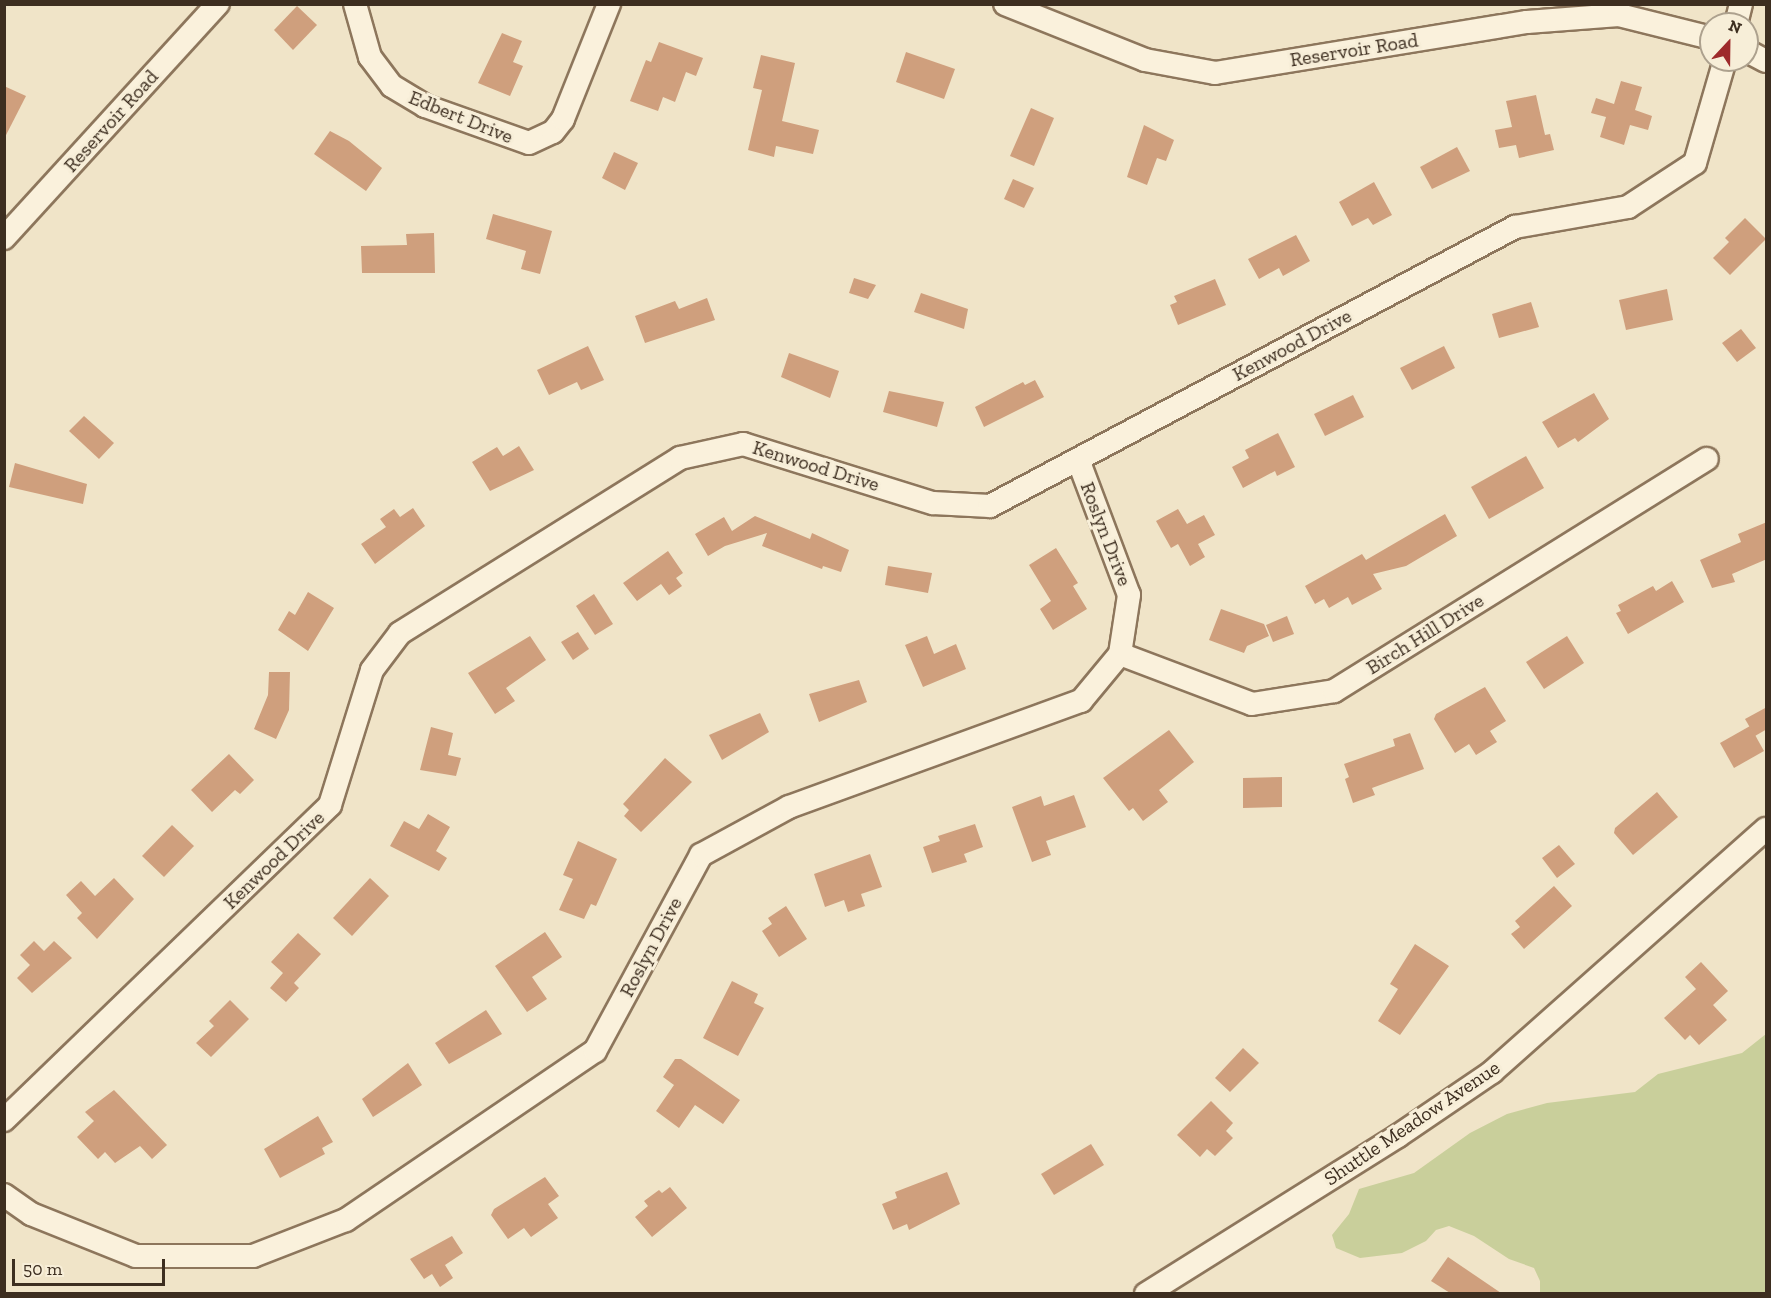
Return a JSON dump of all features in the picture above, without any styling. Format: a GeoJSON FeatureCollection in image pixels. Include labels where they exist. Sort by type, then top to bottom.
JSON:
{"type":"FeatureCollection","features":[{"type":"Feature","properties":{"kind":"street","name":"Reservoir Road"},"geometry":{"type":"LineString","coordinates":[[4,238],[218,4]]}},
{"type":"Feature","properties":{"kind":"street","name":"Edbert Drive"},"geometry":{"type":"LineString","coordinates":[[355,4],[370,57],[392,86],[424,106],[529,143],[553,132],[563,119],[609,4]]}},
{"type":"Feature","properties":{"kind":"street","name":"Reservoir Road"},"geometry":{"type":"LineString","coordinates":[[1005,4],[1145,60],[1215,73],[1527,22],[1619,15],[1699,35]]}},
{"type":"Feature","properties":{"kind":"street","name":"Kenwood Drive"},"geometry":{"type":"LineString","coordinates":[[4,1120],[330,805],[372,670],[400,633],[680,458],[743,444],[933,503],[990,506],[1515,227],[1628,207],[1695,163],[1722,72]]}},
{"type":"Feature","properties":{"kind":"street","name":"Roslyn Drive"},"geometry":{"type":"LineString","coordinates":[[4,1195],[31,1214],[136,1256],[253,1256],[346,1220],[595,1051],[700,855],[789,807],[1081,701],[1120,654],[1129,595],[1078,459]]}},
{"type":"Feature","properties":{"kind":"street","name":"Birch Hill Drive"},"geometry":{"type":"LineString","coordinates":[[1120,654],[1252,704],[1334,691],[1707,459]]}},
{"type":"Feature","properties":{"kind":"street","name":"Shuttle Meadow Avenue"},"geometry":{"type":"LineString","coordinates":[[1146,1293],[1398,1137],[1492,1072],[1767,830]]}},
{"type":"Feature","properties":{"kind":"green space"},"geometry":{"type":"Polygon","coordinates":[[[1766,1034],[1766,1293],[1540,1293],[1540,1281],[1534,1268],[1509,1259],[1474,1236],[1449,1226],[1436,1230],[1426,1241],[1402,1253],[1360,1258],[1336,1248],[1332,1235],[1349,1214],[1359,1189],[1414,1173],[1470,1133],[1507,1114],[1547,1103],[1635,1092],[1658,1074],[1742,1053],[1766,1034]]]}},
{"type":"Feature","properties":{"kind":"building"},"geometry":{"type":"Polygon","coordinates":[[[297,6],[317,25],[293,50],[274,30],[297,6]]]}},
{"type":"Feature","properties":{"kind":"building"},"geometry":{"type":"Polygon","coordinates":[[[502,33],[522,41],[513,62],[523,66],[510,96],[478,83],[502,33]]]}},
{"type":"Feature","properties":{"kind":"building"},"geometry":{"type":"Polygon","coordinates":[[[659,42],[703,58],[696,76],[686,72],[675,102],[663,97],[658,111],[630,101],[646,60],[651,62],[659,42]]]}},
{"type":"Feature","properties":{"kind":"building"},"geometry":{"type":"Polygon","coordinates":[[[906,52],[955,69],[944,99],[896,82],[906,52]]]}},
{"type":"Feature","properties":{"kind":"building"},"geometry":{"type":"Polygon","coordinates":[[[761,55],[795,63],[782,121],[819,130],[813,154],[776,146],[774,157],[748,150],[762,90],[753,88],[761,55]]]}},
{"type":"Feature","properties":{"kind":"building"},"geometry":{"type":"Polygon","coordinates":[[[1621,81],[1642,87],[1635,110],[1652,116],[1648,130],[1630,125],[1624,145],[1600,137],[1606,117],[1591,113],[1596,98],[1614,104],[1621,81]]]}},
{"type":"Feature","properties":{"kind":"building"},"geometry":{"type":"Polygon","coordinates":[[[4,86],[26,96],[4,139],[4,86]]]}},
{"type":"Feature","properties":{"kind":"building"},"geometry":{"type":"Polygon","coordinates":[[[1536,95],[1545,135],[1550,134],[1554,150],[1519,158],[1516,145],[1499,148],[1495,130],[1512,127],[1506,101],[1536,95]]]}},
{"type":"Feature","properties":{"kind":"building"},"geometry":{"type":"Polygon","coordinates":[[[1031,108],[1054,118],[1034,166],[1010,156],[1031,108]]]}},
{"type":"Feature","properties":{"kind":"building"},"geometry":{"type":"Polygon","coordinates":[[[1144,125],[1174,140],[1166,161],[1157,158],[1147,185],[1127,177],[1144,125]]]}},
{"type":"Feature","properties":{"kind":"building"},"geometry":{"type":"Polygon","coordinates":[[[330,131],[349,141],[382,168],[366,191],[314,154],[330,131]]]}},
{"type":"Feature","properties":{"kind":"building"},"geometry":{"type":"Polygon","coordinates":[[[1457,147],[1470,171],[1432,189],[1420,167],[1457,147]]]}},
{"type":"Feature","properties":{"kind":"building"},"geometry":{"type":"Polygon","coordinates":[[[614,152],[638,163],[625,190],[602,178],[614,152]]]}},
{"type":"Feature","properties":{"kind":"building"},"geometry":{"type":"Polygon","coordinates":[[[1013,179],[1034,188],[1024,208],[1004,199],[1013,179]]]}},
{"type":"Feature","properties":{"kind":"building"},"geometry":{"type":"Polygon","coordinates":[[[1374,182],[1392,215],[1373,225],[1368,218],[1352,226],[1339,202],[1374,182]]]}},
{"type":"Feature","properties":{"kind":"building"},"geometry":{"type":"Polygon","coordinates":[[[493,214],[552,231],[540,274],[521,269],[526,251],[486,239],[493,214]]]}},
{"type":"Feature","properties":{"kind":"building"},"geometry":{"type":"Polygon","coordinates":[[[1745,218],[1766,239],[1730,275],[1713,258],[1729,242],[1725,238],[1745,218]]]}},
{"type":"Feature","properties":{"kind":"building"},"geometry":{"type":"Polygon","coordinates":[[[434,233],[435,273],[362,273],[361,246],[407,245],[406,234],[434,233]]]}},
{"type":"Feature","properties":{"kind":"building"},"geometry":{"type":"Polygon","coordinates":[[[1296,235],[1310,261],[1283,276],[1279,268],[1259,279],[1248,259],[1296,235]]]}},
{"type":"Feature","properties":{"kind":"building"},"geometry":{"type":"Polygon","coordinates":[[[854,278],[876,285],[868,299],[849,293],[854,278]]]}},
{"type":"Feature","properties":{"kind":"building"},"geometry":{"type":"Polygon","coordinates":[[[1215,279],[1226,305],[1178,325],[1170,305],[1177,302],[1174,296],[1215,279]]]}},
{"type":"Feature","properties":{"kind":"building"},"geometry":{"type":"Polygon","coordinates":[[[1667,289],[1673,320],[1626,330],[1619,300],[1667,289]]]}},
{"type":"Feature","properties":{"kind":"building"},"geometry":{"type":"Polygon","coordinates":[[[921,293],[968,309],[964,329],[914,312],[921,293]]]}},
{"type":"Feature","properties":{"kind":"building"},"geometry":{"type":"Polygon","coordinates":[[[707,298],[715,320],[645,343],[635,316],[675,301],[679,309],[707,298]]]}},
{"type":"Feature","properties":{"kind":"building"},"geometry":{"type":"Polygon","coordinates":[[[1531,302],[1539,327],[1499,338],[1492,314],[1531,302]]]}},
{"type":"Feature","properties":{"kind":"building"},"geometry":{"type":"Polygon","coordinates":[[[1741,329],[1756,348],[1737,362],[1722,343],[1741,329]]]}},
{"type":"Feature","properties":{"kind":"building"},"geometry":{"type":"Polygon","coordinates":[[[588,346],[604,380],[581,390],[577,382],[549,395],[537,370],[588,346]]]}},
{"type":"Feature","properties":{"kind":"building"},"geometry":{"type":"Polygon","coordinates":[[[1444,346],[1455,368],[1412,390],[1400,368],[1444,346]]]}},
{"type":"Feature","properties":{"kind":"building"},"geometry":{"type":"Polygon","coordinates":[[[789,353],[839,371],[830,398],[781,377],[789,353]]]}},
{"type":"Feature","properties":{"kind":"building"},"geometry":{"type":"Polygon","coordinates":[[[1035,380],[1044,397],[984,427],[975,407],[1023,382],[1025,385],[1035,380]]]}},
{"type":"Feature","properties":{"kind":"building"},"geometry":{"type":"Polygon","coordinates":[[[889,391],[944,402],[937,427],[883,412],[889,391]]]}},
{"type":"Feature","properties":{"kind":"building"},"geometry":{"type":"Polygon","coordinates":[[[1594,393],[1609,419],[1578,442],[1575,438],[1558,448],[1542,422],[1594,393]]]}},
{"type":"Feature","properties":{"kind":"building"},"geometry":{"type":"Polygon","coordinates":[[[1353,395],[1364,417],[1325,436],[1314,414],[1353,395]]]}},
{"type":"Feature","properties":{"kind":"building"},"geometry":{"type":"Polygon","coordinates":[[[84,416],[114,443],[99,459],[69,431],[84,416]]]}},
{"type":"Feature","properties":{"kind":"building"},"geometry":{"type":"Polygon","coordinates":[[[1278,433],[1295,467],[1277,476],[1275,471],[1243,488],[1232,467],[1249,458],[1245,450],[1278,433]]]}},
{"type":"Feature","properties":{"kind":"building"},"geometry":{"type":"Polygon","coordinates":[[[519,446],[534,470],[490,491],[472,462],[497,447],[503,456],[519,446]]]}},
{"type":"Feature","properties":{"kind":"building"},"geometry":{"type":"Polygon","coordinates":[[[1526,456],[1544,488],[1489,519],[1471,487],[1526,456]]]}},
{"type":"Feature","properties":{"kind":"building"},"geometry":{"type":"Polygon","coordinates":[[[15,463],[87,484],[83,504],[9,487],[15,463]]]}},
{"type":"Feature","properties":{"kind":"building"},"geometry":{"type":"Polygon","coordinates":[[[413,508],[425,526],[375,564],[361,544],[386,527],[380,519],[394,509],[400,517],[413,508]]]}},
{"type":"Feature","properties":{"kind":"building"},"geometry":{"type":"Polygon","coordinates":[[[1178,509],[1187,524],[1204,515],[1215,535],[1198,544],[1205,557],[1190,566],[1178,544],[1171,548],[1156,521],[1178,509]]]}},
{"type":"Feature","properties":{"kind":"building"},"geometry":{"type":"Polygon","coordinates":[[[1445,514],[1457,536],[1406,566],[1373,574],[1382,589],[1352,605],[1348,597],[1329,608],[1324,599],[1315,604],[1305,586],[1362,554],[1366,560],[1445,514]]]}},
{"type":"Feature","properties":{"kind":"building"},"geometry":{"type":"Polygon","coordinates":[[[755,516],[810,539],[812,533],[849,550],[841,572],[823,566],[822,569],[762,546],[767,533],[725,546],[708,556],[695,534],[724,517],[732,531],[755,516]]]}},
{"type":"Feature","properties":{"kind":"building"},"geometry":{"type":"Polygon","coordinates":[[[1767,522],[1767,559],[1732,574],[1735,582],[1712,588],[1700,560],[1741,542],[1738,534],[1767,522]]]}},
{"type":"Feature","properties":{"kind":"building"},"geometry":{"type":"Polygon","coordinates":[[[1056,548],[1078,583],[1073,586],[1087,609],[1053,630],[1040,609],[1051,601],[1029,565],[1056,548]]]}},
{"type":"Feature","properties":{"kind":"building"},"geometry":{"type":"Polygon","coordinates":[[[668,551],[683,573],[676,578],[682,586],[669,595],[661,584],[637,601],[623,583],[668,551]]]}},
{"type":"Feature","properties":{"kind":"building"},"geometry":{"type":"Polygon","coordinates":[[[888,566],[932,573],[928,593],[885,585],[888,566]]]}},
{"type":"Feature","properties":{"kind":"building"},"geometry":{"type":"Polygon","coordinates":[[[1672,581],[1684,602],[1628,634],[1616,613],[1621,611],[1618,605],[1653,586],[1656,591],[1672,581]]]}},
{"type":"Feature","properties":{"kind":"building"},"geometry":{"type":"Polygon","coordinates":[[[308,592],[334,608],[308,651],[278,630],[289,611],[295,615],[308,592]]]}},
{"type":"Feature","properties":{"kind":"building"},"geometry":{"type":"Polygon","coordinates":[[[594,594],[613,624],[595,635],[576,606],[594,594]]]}},
{"type":"Feature","properties":{"kind":"building"},"geometry":{"type":"Polygon","coordinates":[[[1221,609],[1264,624],[1269,636],[1247,646],[1244,653],[1209,640],[1221,609]]]}},
{"type":"Feature","properties":{"kind":"building"},"geometry":{"type":"Polygon","coordinates":[[[1287,616],[1294,634],[1273,642],[1266,625],[1287,616]]]}},
{"type":"Feature","properties":{"kind":"building"},"geometry":{"type":"Polygon","coordinates":[[[578,632],[589,649],[573,660],[561,642],[578,632]]]}},
{"type":"Feature","properties":{"kind":"building"},"geometry":{"type":"Polygon","coordinates":[[[530,636],[546,660],[506,688],[515,701],[495,714],[468,673],[530,636]]]}},
{"type":"Feature","properties":{"kind":"building"},"geometry":{"type":"Polygon","coordinates":[[[927,636],[934,654],[956,644],[966,669],[923,687],[905,645],[927,636]]]}},
{"type":"Feature","properties":{"kind":"building"},"geometry":{"type":"Polygon","coordinates":[[[1567,636],[1584,663],[1544,689],[1526,662],[1567,636]]]}},
{"type":"Feature","properties":{"kind":"building"},"geometry":{"type":"Polygon","coordinates":[[[269,672],[290,672],[289,710],[276,739],[254,729],[268,695],[269,672]]]}},
{"type":"Feature","properties":{"kind":"building"},"geometry":{"type":"Polygon","coordinates":[[[859,680],[867,702],[819,722],[809,694],[859,680]]]}},
{"type":"Feature","properties":{"kind":"building"},"geometry":{"type":"Polygon","coordinates":[[[1485,687],[1506,721],[1490,731],[1497,742],[1476,755],[1469,744],[1455,753],[1434,719],[1436,714],[1485,687]]]}},
{"type":"Feature","properties":{"kind":"building"},"geometry":{"type":"Polygon","coordinates":[[[1767,707],[1767,729],[1755,736],[1745,719],[1767,707]]]}},
{"type":"Feature","properties":{"kind":"building"},"geometry":{"type":"Polygon","coordinates":[[[760,713],[769,732],[722,760],[709,735],[760,713]]]}},
{"type":"Feature","properties":{"kind":"building"},"geometry":{"type":"Polygon","coordinates":[[[1750,726],[1764,751],[1734,768],[1720,743],[1750,726]]]}},
{"type":"Feature","properties":{"kind":"building"},"geometry":{"type":"Polygon","coordinates":[[[431,727],[453,733],[448,755],[461,758],[456,776],[420,770],[431,727]]]}},
{"type":"Feature","properties":{"kind":"building"},"geometry":{"type":"Polygon","coordinates":[[[1169,730],[1194,762],[1159,790],[1168,802],[1143,821],[1133,808],[1129,811],[1103,778],[1169,730]]]}},
{"type":"Feature","properties":{"kind":"building"},"geometry":{"type":"Polygon","coordinates":[[[1410,733],[1424,769],[1372,788],[1375,795],[1353,803],[1345,779],[1349,777],[1344,764],[1395,746],[1393,739],[1410,733]]]}},
{"type":"Feature","properties":{"kind":"building"},"geometry":{"type":"Polygon","coordinates":[[[229,754],[254,780],[240,794],[235,790],[212,812],[191,790],[229,754]]]}},
{"type":"Feature","properties":{"kind":"building"},"geometry":{"type":"Polygon","coordinates":[[[665,758],[692,782],[641,832],[624,816],[629,810],[623,804],[665,758]]]}},
{"type":"Feature","properties":{"kind":"building"},"geometry":{"type":"Polygon","coordinates":[[[1282,777],[1282,807],[1243,808],[1243,778],[1282,777]]]}},
{"type":"Feature","properties":{"kind":"building"},"geometry":{"type":"Polygon","coordinates":[[[1657,792],[1678,817],[1633,855],[1614,833],[1615,828],[1657,792]]]}},
{"type":"Feature","properties":{"kind":"building"},"geometry":{"type":"Polygon","coordinates":[[[1074,795],[1086,827],[1046,841],[1051,855],[1032,862],[1012,807],[1041,796],[1044,806],[1074,795]]]}},
{"type":"Feature","properties":{"kind":"building"},"geometry":{"type":"Polygon","coordinates":[[[428,814],[450,827],[436,851],[447,858],[439,871],[390,846],[404,821],[419,829],[428,814]]]}},
{"type":"Feature","properties":{"kind":"building"},"geometry":{"type":"Polygon","coordinates":[[[975,824],[983,847],[964,854],[967,862],[932,873],[923,847],[940,841],[938,836],[975,824]]]}},
{"type":"Feature","properties":{"kind":"building"},"geometry":{"type":"Polygon","coordinates":[[[172,825],[194,846],[164,877],[142,856],[172,825]]]}},
{"type":"Feature","properties":{"kind":"building"},"geometry":{"type":"Polygon","coordinates":[[[578,841],[617,859],[596,906],[591,904],[584,919],[559,910],[573,879],[563,875],[578,841]]]}},
{"type":"Feature","properties":{"kind":"building"},"geometry":{"type":"Polygon","coordinates":[[[1559,845],[1575,864],[1557,878],[1542,858],[1559,845]]]}},
{"type":"Feature","properties":{"kind":"building"},"geometry":{"type":"Polygon","coordinates":[[[870,854],[882,887],[861,894],[865,906],[848,912],[844,900],[825,907],[814,874],[870,854]]]}},
{"type":"Feature","properties":{"kind":"building"},"geometry":{"type":"Polygon","coordinates":[[[114,878],[134,899],[97,939],[77,918],[82,913],[66,895],[81,881],[95,896],[114,878]]]}},
{"type":"Feature","properties":{"kind":"building"},"geometry":{"type":"Polygon","coordinates":[[[370,878],[389,896],[352,936],[333,918],[370,878]]]}},
{"type":"Feature","properties":{"kind":"building"},"geometry":{"type":"Polygon","coordinates":[[[1554,886],[1572,906],[1524,949],[1511,934],[1520,927],[1515,921],[1554,886]]]}},
{"type":"Feature","properties":{"kind":"building"},"geometry":{"type":"Polygon","coordinates":[[[786,906],[807,939],[779,957],[762,931],[772,924],[768,918],[786,906]]]}},
{"type":"Feature","properties":{"kind":"building"},"geometry":{"type":"Polygon","coordinates":[[[545,932],[562,957],[532,977],[547,999],[527,1012],[495,966],[545,932]]]}},
{"type":"Feature","properties":{"kind":"building"},"geometry":{"type":"Polygon","coordinates":[[[298,933],[321,954],[294,983],[299,988],[286,1002],[270,988],[283,973],[271,962],[298,933]]]}},
{"type":"Feature","properties":{"kind":"building"},"geometry":{"type":"Polygon","coordinates":[[[34,941],[44,951],[54,941],[72,958],[32,993],[17,978],[30,965],[20,955],[34,941]]]}},
{"type":"Feature","properties":{"kind":"building"},"geometry":{"type":"Polygon","coordinates":[[[1415,944],[1449,966],[1400,1035],[1378,1021],[1398,989],[1390,984],[1415,944]]]}},
{"type":"Feature","properties":{"kind":"building"},"geometry":{"type":"Polygon","coordinates":[[[1701,962],[1728,991],[1713,1005],[1727,1020],[1699,1045],[1690,1035],[1685,1040],[1664,1018],[1696,989],[1685,977],[1701,962]]]}},
{"type":"Feature","properties":{"kind":"building"},"geometry":{"type":"Polygon","coordinates":[[[732,981],[758,994],[754,1003],[764,1008],[738,1056],[703,1038],[732,981]]]}},
{"type":"Feature","properties":{"kind":"building"},"geometry":{"type":"Polygon","coordinates":[[[230,1000],[249,1019],[211,1057],[196,1043],[214,1026],[209,1021],[230,1000]]]}},
{"type":"Feature","properties":{"kind":"building"},"geometry":{"type":"Polygon","coordinates":[[[486,1010],[502,1034],[449,1064],[435,1043],[486,1010]]]}},
{"type":"Feature","properties":{"kind":"building"},"geometry":{"type":"Polygon","coordinates":[[[1243,1048],[1259,1063],[1230,1092],[1215,1078],[1243,1048]]]}},
{"type":"Feature","properties":{"kind":"building"},"geometry":{"type":"Polygon","coordinates":[[[675,1059],[681,1059],[740,1100],[723,1124],[695,1105],[679,1128],[656,1111],[674,1085],[663,1077],[675,1059]]]}},
{"type":"Feature","properties":{"kind":"building"},"geometry":{"type":"Polygon","coordinates":[[[408,1063],[422,1085],[373,1117],[362,1099],[408,1063]]]}},
{"type":"Feature","properties":{"kind":"building"},"geometry":{"type":"Polygon","coordinates":[[[114,1090],[167,1145],[152,1159],[140,1146],[115,1163],[105,1152],[98,1159],[77,1137],[94,1121],[85,1112],[114,1090]]]}},
{"type":"Feature","properties":{"kind":"building"},"geometry":{"type":"Polygon","coordinates":[[[1211,1101],[1233,1123],[1226,1131],[1233,1138],[1215,1156],[1207,1149],[1200,1157],[1177,1135],[1211,1101]]]}},
{"type":"Feature","properties":{"kind":"building"},"geometry":{"type":"Polygon","coordinates":[[[318,1116],[333,1142],[322,1148],[325,1154],[280,1178],[264,1149],[318,1116]]]}},
{"type":"Feature","properties":{"kind":"building"},"geometry":{"type":"Polygon","coordinates":[[[1091,1144],[1104,1165],[1054,1195],[1041,1174],[1091,1144]]]}},
{"type":"Feature","properties":{"kind":"building"},"geometry":{"type":"Polygon","coordinates":[[[947,1172],[960,1204],[909,1230],[907,1224],[893,1230],[882,1204],[897,1198],[895,1192],[947,1172]]]}},
{"type":"Feature","properties":{"kind":"building"},"geometry":{"type":"Polygon","coordinates":[[[545,1177],[559,1196],[548,1204],[558,1218],[531,1237],[524,1228],[508,1239],[491,1215],[494,1209],[545,1177]]]}},
{"type":"Feature","properties":{"kind":"building"},"geometry":{"type":"Polygon","coordinates":[[[670,1187],[687,1208],[652,1237],[635,1217],[648,1206],[644,1201],[659,1190],[662,1193],[670,1187]]]}},
{"type":"Feature","properties":{"kind":"building"},"geometry":{"type":"Polygon","coordinates":[[[452,1236],[463,1253],[445,1265],[453,1278],[440,1287],[432,1274],[424,1279],[410,1259],[452,1236]]]}},
{"type":"Feature","properties":{"kind":"building"},"geometry":{"type":"Polygon","coordinates":[[[1448,1257],[1501,1293],[1450,1293],[1431,1281],[1448,1257]]]}}]}
